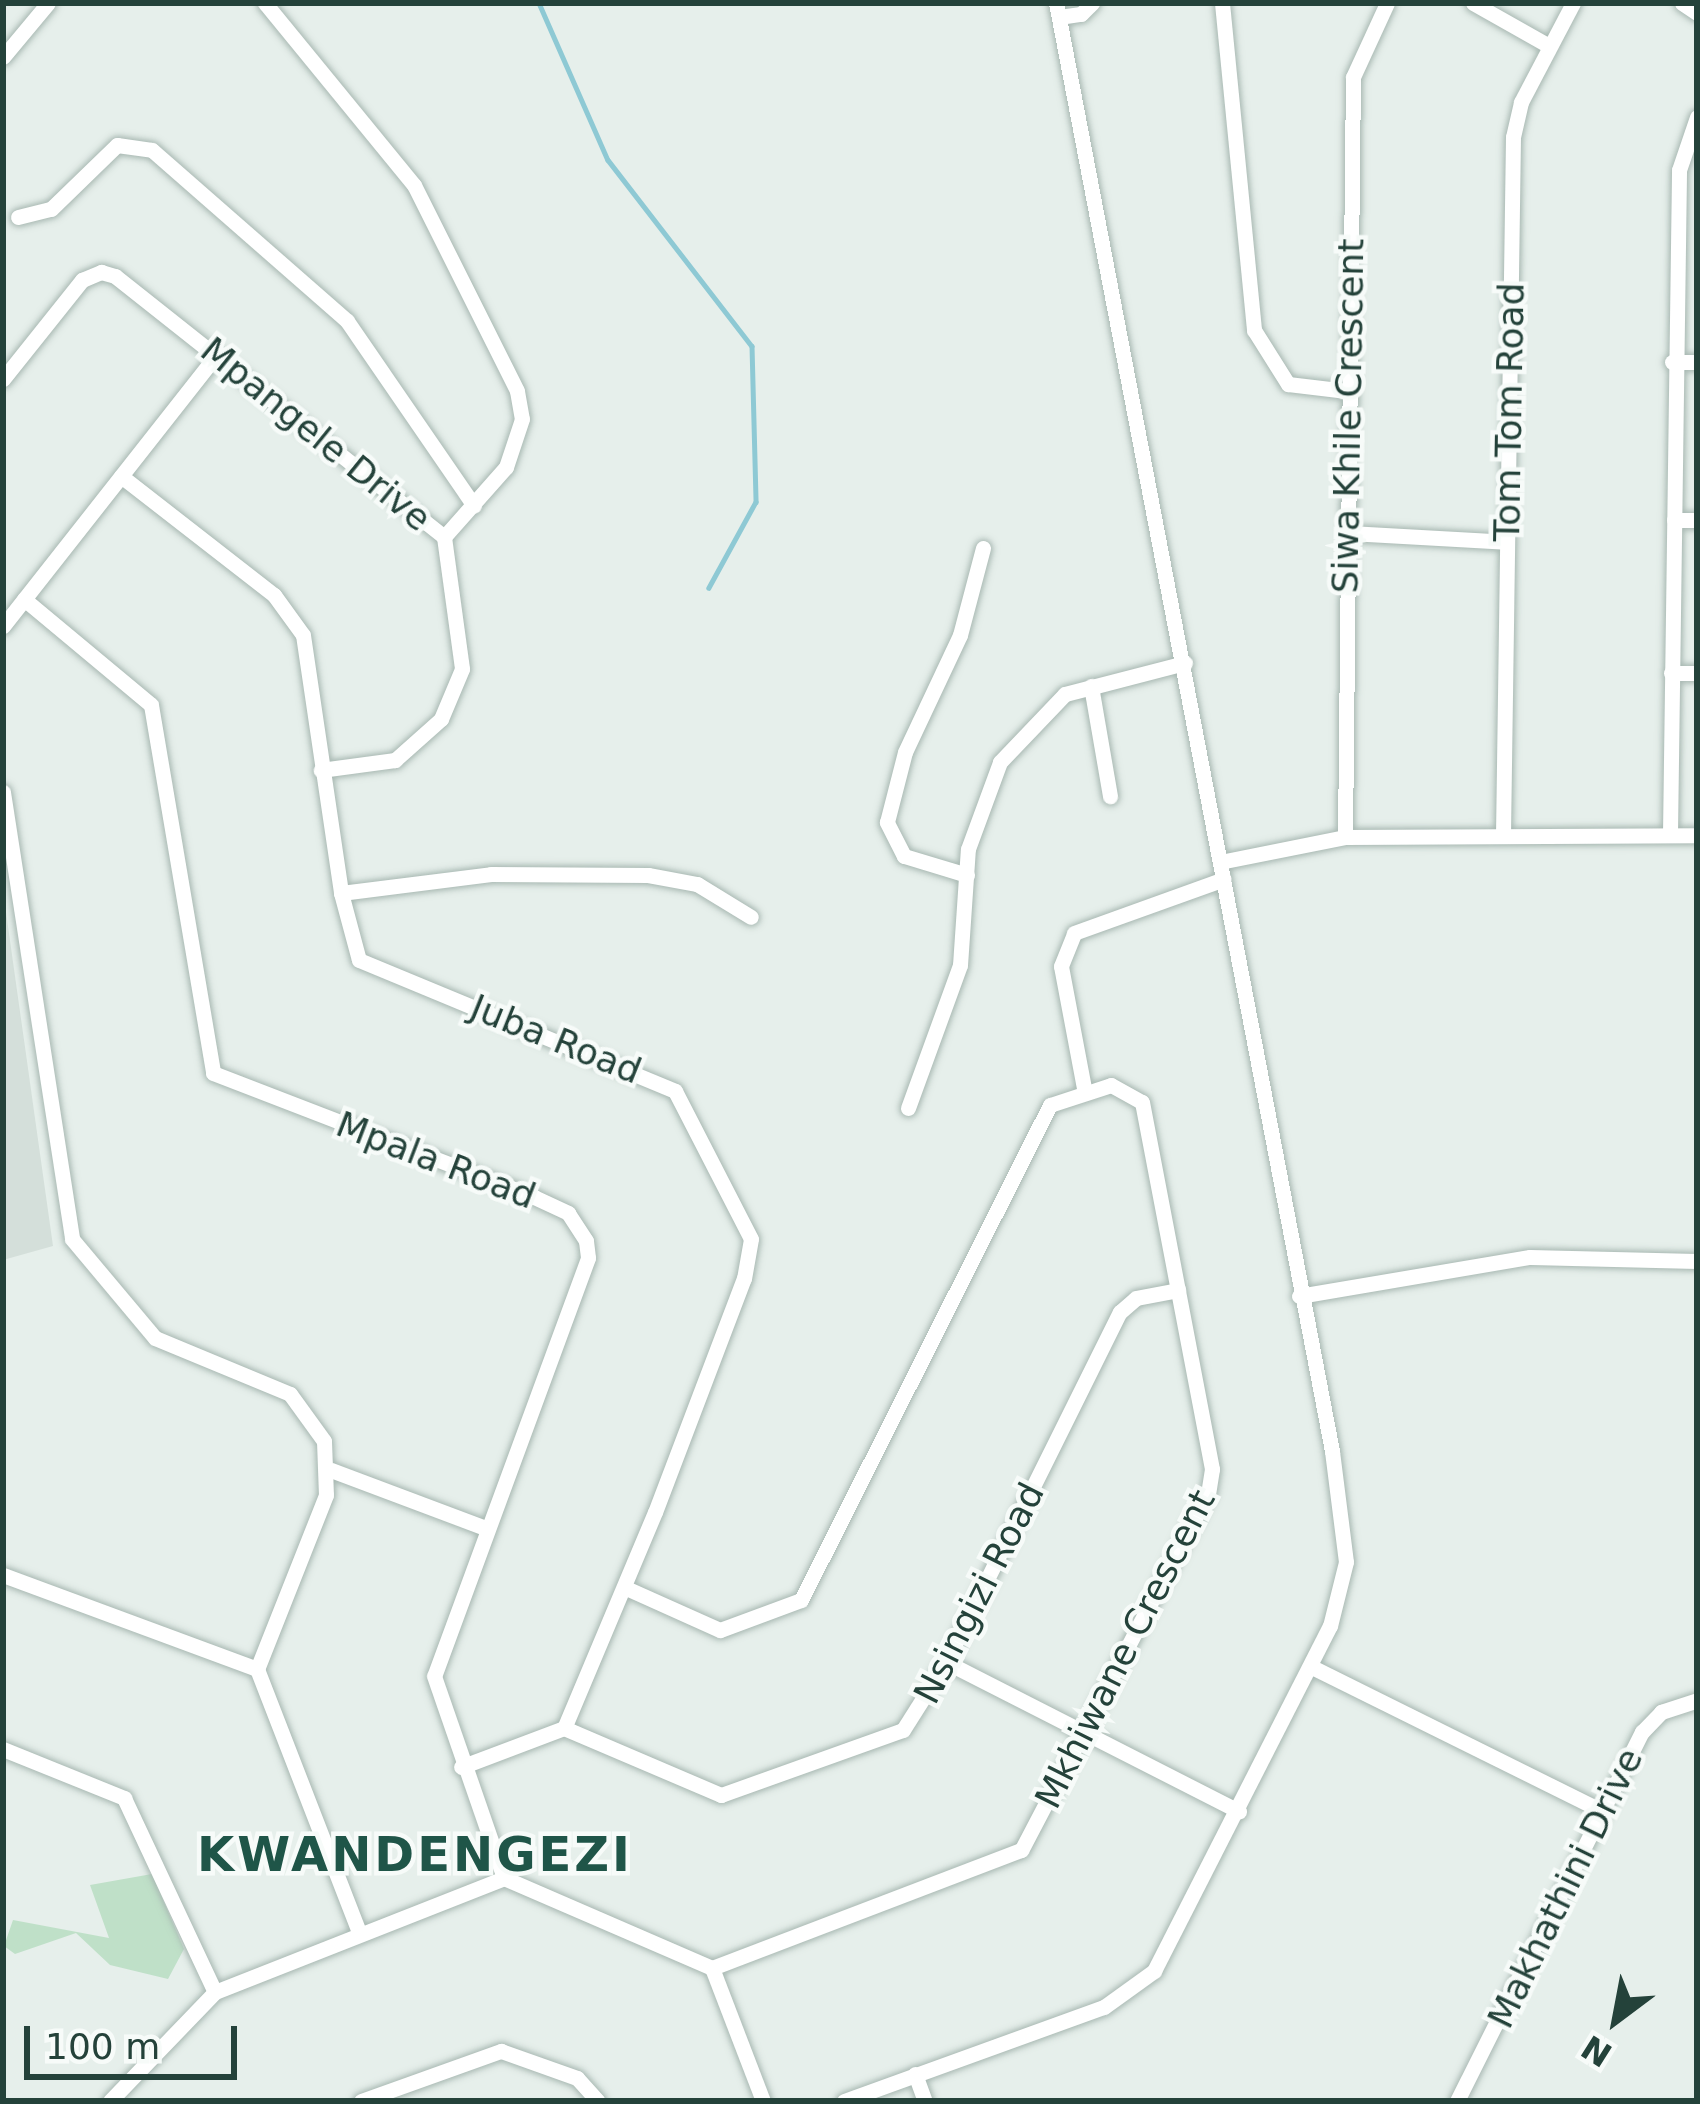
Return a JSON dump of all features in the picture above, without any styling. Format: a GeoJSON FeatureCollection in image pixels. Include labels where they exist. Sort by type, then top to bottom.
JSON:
{"type":"FeatureCollection","features":[{"type":"Feature","properties":{"kind":"street"},"geometry":{"type":"LineString","coordinates":[[3,57],[48,3]]}},
{"type":"Feature","properties":{"kind":"street"},"geometry":{"type":"LineString","coordinates":[[265,3],[414,185],[517,391],[517,442],[474,506],[444,537]]}},
{"type":"Feature","properties":{"kind":"street"},"geometry":{"type":"LineString","coordinates":[[844,2101],[1104,2007],[1139,1985],[1240,1811],[1310,1666],[1346,1562],[1185,663],[1058,10],[1081,14],[1092,3]]}},
{"type":"Feature","properties":{"kind":"street"},"geometry":{"type":"LineString","coordinates":[[1222,3],[1254,331],[1288,384],[1347,392]]}},
{"type":"Feature","properties":{"kind":"street","name":"Siwa Khile Crescent"},"geometry":{"type":"LineString","coordinates":[[1345,837],[1353,77],[1387,3]]}},
{"type":"Feature","properties":{"kind":"street"},"geometry":{"type":"LineString","coordinates":[[1473,3],[1549,46]]}},
{"type":"Feature","properties":{"kind":"street","name":"Tom Tom Road"},"geometry":{"type":"LineString","coordinates":[[1503,835],[1513,137],[1549,46],[1574,3]]}},
{"type":"Feature","properties":{"kind":"street"},"geometry":{"type":"LineString","coordinates":[[1682,3],[1697,13]]}},
{"type":"Feature","properties":{"kind":"street"},"geometry":{"type":"LineString","coordinates":[[1670,834],[1672,362],[1678,170],[1697,117]]}},
{"type":"Feature","properties":{"kind":"street"},"geometry":{"type":"LineString","coordinates":[[18,217],[51,209],[117,145],[152,150],[346,321],[474,506]]}},
{"type":"Feature","properties":{"kind":"street","name":"Mpangele Drive"},"geometry":{"type":"LineString","coordinates":[[3,379],[82,280],[101,272],[217,354],[444,537],[462,669],[441,719],[395,760],[321,770]]}},
{"type":"Feature","properties":{"kind":"street"},"geometry":{"type":"LineString","coordinates":[[3,626],[217,354]]}},
{"type":"Feature","properties":{"kind":"street"},"geometry":{"type":"LineString","coordinates":[[1672,362],[1697,362]]}},
{"type":"Feature","properties":{"kind":"street","name":"Juba Road"},"geometry":{"type":"LineString","coordinates":[[121,476],[291,612],[303,635],[350,946],[372,970],[675,1091],[744,1219],[751,1239],[744,1278],[626,1588],[564,1728]]}},
{"type":"Feature","properties":{"kind":"street"},"geometry":{"type":"LineString","coordinates":[[1674,520],[1697,520]]}},
{"type":"Feature","properties":{"kind":"street"},"geometry":{"type":"LineString","coordinates":[[1348,533],[1508,542]]}},
{"type":"Feature","properties":{"kind":"street"},"geometry":{"type":"LineString","coordinates":[[967,875],[904,856],[887,822],[915,724],[960,635],[983,548]]}},
{"type":"Feature","properties":{"kind":"street","name":"Mpala Road"},"geometry":{"type":"LineString","coordinates":[[24,599],[151,705],[213,1073],[534,1197],[580,1228],[589,1258],[483,1527],[434,1676],[461,1767],[504,1878]]}},
{"type":"Feature","properties":{"kind":"street"},"geometry":{"type":"LineString","coordinates":[[908,1108],[960,965],[973,827],[1000,762],[1047,708],[1091,686],[1185,663]]}},
{"type":"Feature","properties":{"kind":"street"},"geometry":{"type":"LineString","coordinates":[[1671,673],[1697,673]]}},
{"type":"Feature","properties":{"kind":"street"},"geometry":{"type":"LineString","coordinates":[[1091,686],[1110,796]]}},
{"type":"Feature","properties":{"kind":"street"},"geometry":{"type":"LineString","coordinates":[[3,792],[72,1240],[155,1338],[290,1394],[310,1414],[331,1470],[257,1669],[359,1932]]}},
{"type":"Feature","properties":{"kind":"street"},"geometry":{"type":"LineString","coordinates":[[626,1588],[720,1630],[801,1600],[1041,1120],[1056,1099],[1084,1088],[1061,966],[1074,933],[1222,871],[1345,837],[1697,835]]}},
{"type":"Feature","properties":{"kind":"street"},"geometry":{"type":"LineString","coordinates":[[341,892],[491,874],[648,875],[697,884],[751,917]]}},
{"type":"Feature","properties":{"kind":"street","name":"Mkhiwane Crescent"},"geometry":{"type":"LineString","coordinates":[[712,1968],[1011,1857],[1030,1840],[1211,1484],[1142,1102],[1124,1088],[1084,1088]]}},
{"type":"Feature","properties":{"kind":"street"},"geometry":{"type":"LineString","coordinates":[[1299,1296],[1530,1257],[1697,1262]]}},
{"type":"Feature","properties":{"kind":"street","name":"Nsingizi Road"},"geometry":{"type":"LineString","coordinates":[[564,1728],[698,1788],[733,1795],[903,1730],[946,1662],[1120,1312],[1136,1298],[1178,1290]]}},
{"type":"Feature","properties":{"kind":"street"},"geometry":{"type":"LineString","coordinates":[[331,1470],[483,1527]]}},
{"type":"Feature","properties":{"kind":"street"},"geometry":{"type":"LineString","coordinates":[[3,1576],[257,1669]]}},
{"type":"Feature","properties":{"kind":"street"},"geometry":{"type":"LineString","coordinates":[[946,1662],[1240,1811]]}},
{"type":"Feature","properties":{"kind":"street"},"geometry":{"type":"LineString","coordinates":[[1310,1666],[1600,1810]]}},
{"type":"Feature","properties":{"kind":"street","name":"Makhathini Drive"},"geometry":{"type":"LineString","coordinates":[[1456,2101],[1600,1810],[1652,1721],[1697,1700]]}},
{"type":"Feature","properties":{"kind":"street"},"geometry":{"type":"LineString","coordinates":[[461,1767],[564,1728]]}},
{"type":"Feature","properties":{"kind":"street"},"geometry":{"type":"LineString","coordinates":[[3,1749],[124,1798],[214,1992]]}},
{"type":"Feature","properties":{"kind":"street"},"geometry":{"type":"LineString","coordinates":[[110,2101],[214,1992],[504,1878],[712,1968],[763,2101]]}},
{"type":"Feature","properties":{"kind":"street"},"geometry":{"type":"LineString","coordinates":[[361,2101],[501,2051],[577,2078],[598,2101]]}},
{"type":"Feature","properties":{"kind":"street"},"geometry":{"type":"LineString","coordinates":[[915,2074],[925,2101]]}},
{"type":"Feature","properties":{"kind":"shaded area"},"geometry":{"type":"Polygon","coordinates":[[[3,891],[53,1246],[3,1260],[3,891]]]}},
{"type":"Feature","properties":{"kind":"green space"},"geometry":{"type":"Polygon","coordinates":[[[152,1874],[184,1949],[168,1979],[110,1965],[76,1933],[15,1954],[4,1946],[13,1920],[109,1938],[90,1885],[152,1874]]]}},
{"type":"Feature","properties":{"kind":"waterway"},"geometry":{"type":"LineString","coordinates":[[539,3],[608,160],[752,346],[756,502],[709,588]]}},
{"type":"Feature","properties":{"kind":"district","name":"KWANDENGEZI"},"geometry":{"type":"Point","coordinates":[415,1855]}}]}
